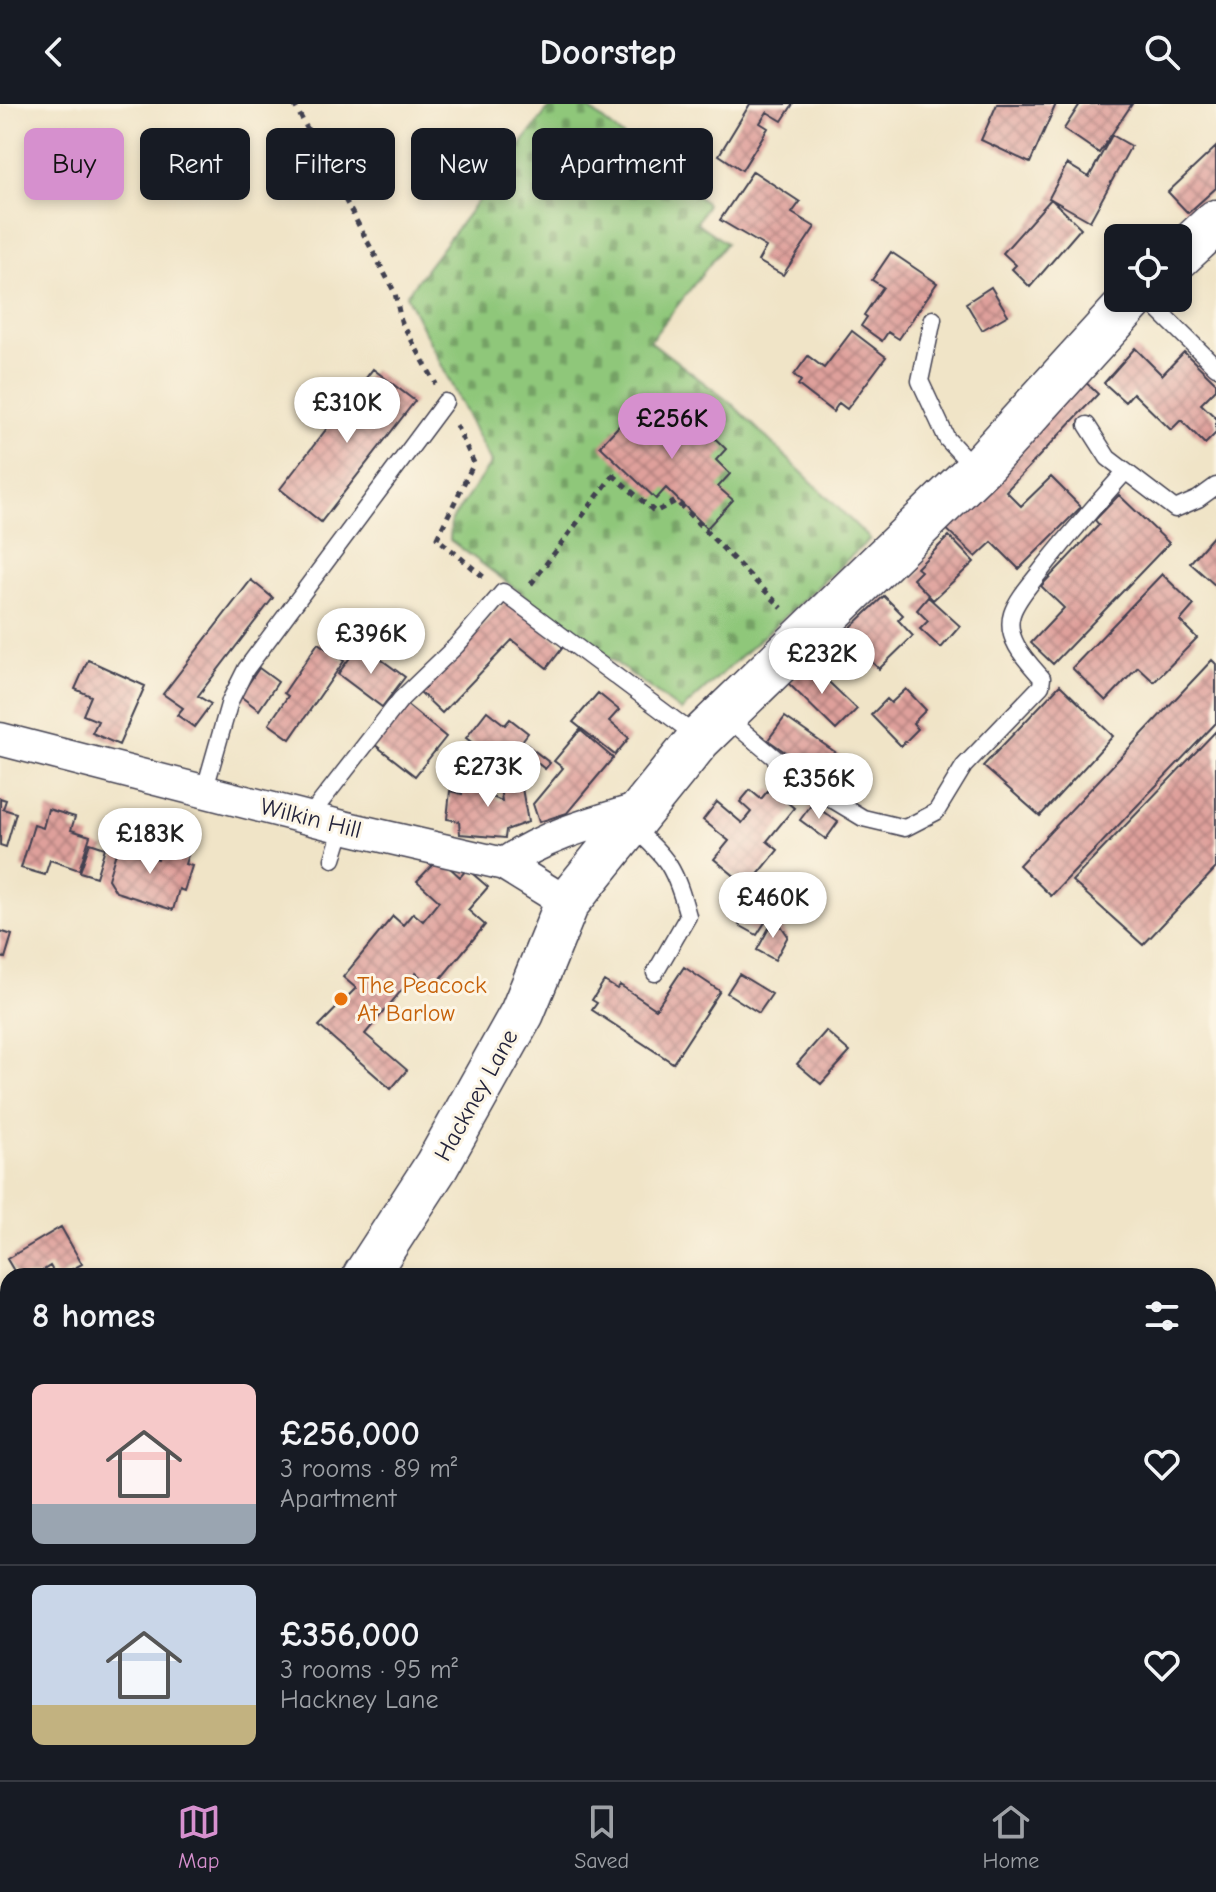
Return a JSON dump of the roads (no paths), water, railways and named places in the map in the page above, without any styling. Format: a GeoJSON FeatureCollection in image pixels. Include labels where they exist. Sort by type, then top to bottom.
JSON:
{"type":"FeatureCollection","features":[{"type":"Feature","properties":{"kind":"main road"},"geometry":{"type":"LineString","coordinates":[[1192,244],[1216,222]]}},
{"type":"Feature","properties":{"kind":"main road","name":"Hackney Lane"},"geometry":{"type":"LineString","coordinates":[[370,1268],[437,1165],[522,1013],[567,903],[712,727],[976,470],[1121,312]]}},
{"type":"Feature","properties":{"kind":"street","name":"Wilkin Hill"},"geometry":{"type":"LineString","coordinates":[[0,739],[343,827],[504,864],[567,903]]}},
{"type":"Feature","properties":{"kind":"street"},"geometry":{"type":"LineString","coordinates":[[504,864],[526,848],[592,823],[637,817]]}},
{"type":"Feature","properties":{"kind":"lane"},"geometry":{"type":"LineString","coordinates":[[1160,312],[1216,367]]}},
{"type":"Feature","properties":{"kind":"lane"},"geometry":{"type":"LineString","coordinates":[[933,319],[920,381],[947,439],[976,470]]}},
{"type":"Feature","properties":{"kind":"lane"},"geometry":{"type":"LineString","coordinates":[[204,792],[230,701],[246,669],[445,402]]}},
{"type":"Feature","properties":{"kind":"lane"},"geometry":{"type":"LineString","coordinates":[[1087,425],[1108,458],[1175,509],[1198,499],[1216,486]]}},
{"type":"Feature","properties":{"kind":"lane"},"geometry":{"type":"LineString","coordinates":[[309,817],[401,699],[456,646],[503,592],[712,727],[863,818],[905,828],[936,812],[964,766],[1041,686],[1042,678],[1021,654],[1013,639],[1011,615],[1051,557],[1125,472]]}},
{"type":"Feature","properties":{"kind":"lane"},"geometry":{"type":"LineString","coordinates":[[637,817],[676,875],[688,916],[655,973]]}},
{"type":"Feature","properties":{"kind":"lane"},"geometry":{"type":"LineString","coordinates":[[333,859],[343,827]]}},
{"type":"Feature","properties":{"kind":"place","name":"The Peacock At Barlow"},"geometry":{"type":"Point","coordinates":[341,999]}}]}
